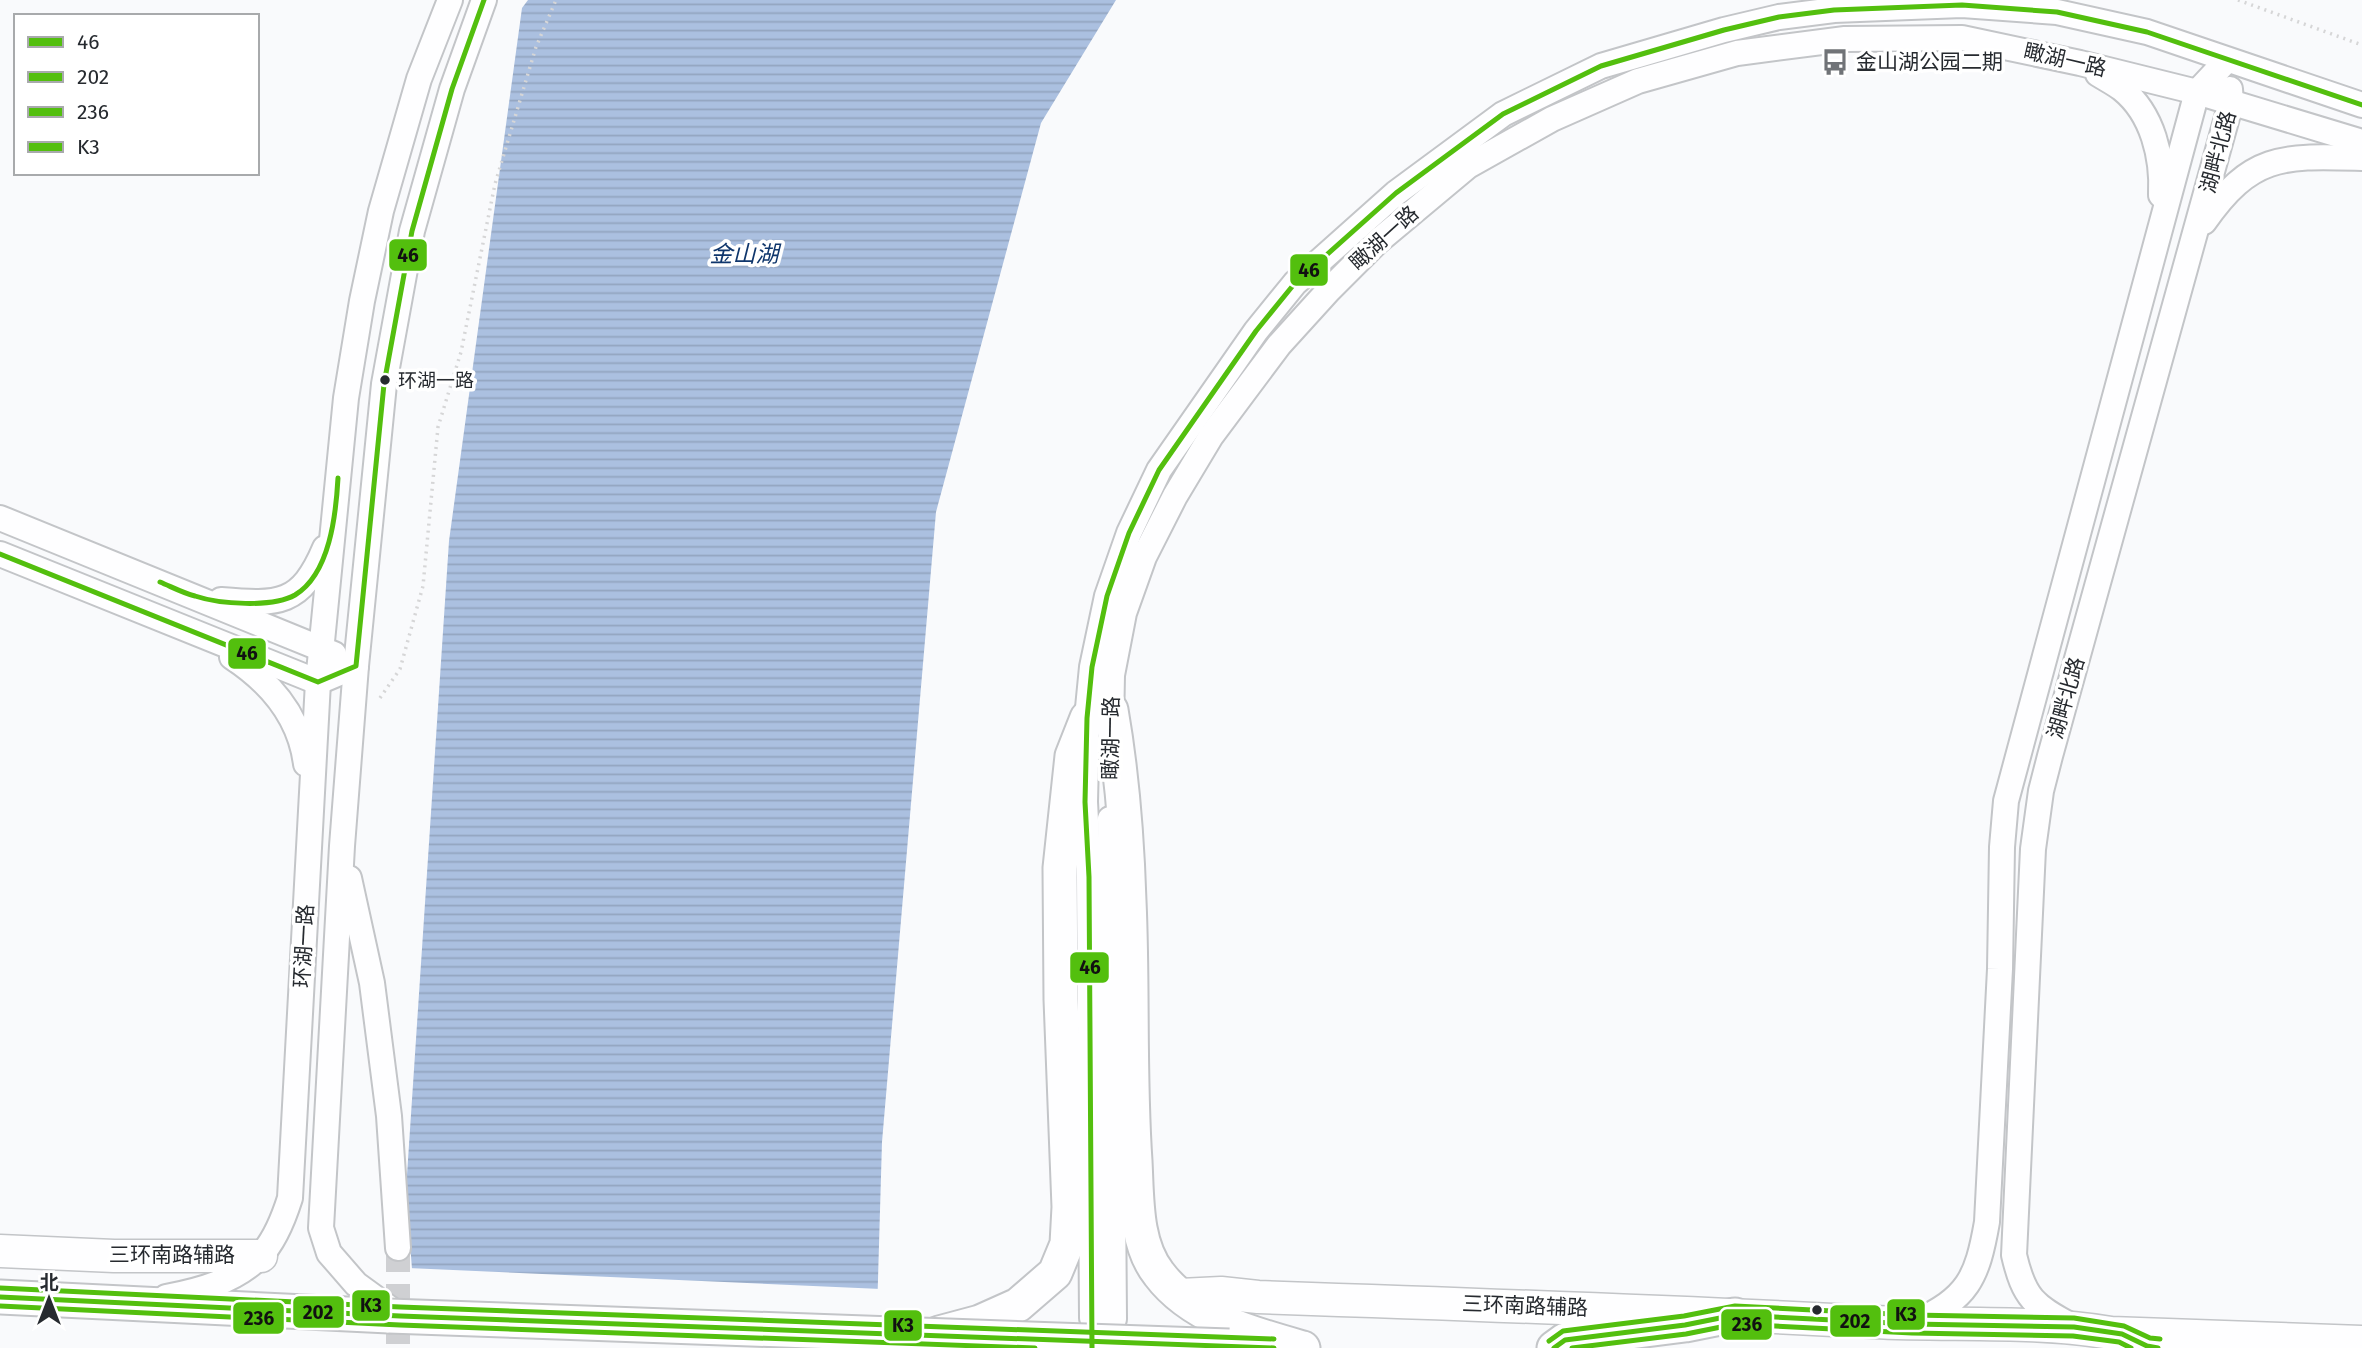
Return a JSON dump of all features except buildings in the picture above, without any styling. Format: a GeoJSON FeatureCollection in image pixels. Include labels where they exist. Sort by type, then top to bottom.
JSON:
{"type":"FeatureCollection","features":[{"type":"Feature","properties":{"kind":"highway"},"geometry":{"type":"LineString","coordinates":[[1099,714],[1120,764],[1129,901],[1131,1110],[1138,1212],[1146,1250],[1158,1274],[1180,1295],[1221,1322],[1303,1348]]}},
{"type":"Feature","properties":{"kind":"highway"},"geometry":{"type":"LineString","coordinates":[[929,1335],[980,1322],[1018,1305],[1055,1273],[1067,1244],[1069,1207],[1059,868],[1072,757],[1099,714]]}},
{"type":"Feature","properties":{"kind":"highway"},"geometry":{"type":"LineString","coordinates":[[0,1297],[395,1316],[1274,1348]]}},
{"type":"Feature","properties":{"kind":"highway"},"geometry":{"type":"LineString","coordinates":[[1554,1348],[1565,1340],[1685,1325],[1735,1315]]}},
{"type":"Feature","properties":{"kind":"main road","name":"三环南路辅路"},"geometry":{"type":"LineString","coordinates":[[0,1251],[114,1256],[261,1256]]}},
{"type":"Feature","properties":{"kind":"main road","name":"三环南路辅路"},"geometry":{"type":"LineString","coordinates":[[1180,1295],[1221,1293],[1258,1297],[1516,1305],[1912,1324],[2074,1327],[2122,1334]]}},
{"type":"Feature","properties":{"kind":"main road"},"geometry":{"type":"LineString","coordinates":[[2122,1334],[2362,1342]]}},
{"type":"Feature","properties":{"kind":"main road"},"geometry":{"type":"LineString","coordinates":[[2122,1334],[2147,1346],[2158,1348]]}},
{"type":"Feature","properties":{"kind":"street","name":"环湖一路"},"geometry":{"type":"LineString","coordinates":[[131,1303],[213,1286],[240,1271],[261,1256],[284,1218],[290,1198],[318,681],[346,398],[362,301],[381,211],[419,79],[450,0]]}},
{"type":"Feature","properties":{"kind":"street","name":"环湖一路"},"geometry":{"type":"LineString","coordinates":[[395,1316],[356,1284],[329,1254],[321,1228],[342,846],[356,666],[384,384],[412,231],[452,89],[484,0]]}},
{"type":"Feature","properties":{"kind":"street","name":"瞰湖一路"},"geometry":{"type":"LineString","coordinates":[[1099,714],[1092,667],[1107,596],[1129,533],[1159,470],[1256,331],[1295,283],[1396,193],[1503,114],[1601,66],[1779,17],[1834,10],[1962,5],[2057,12],[2147,32],[2362,105]]}},
{"type":"Feature","properties":{"kind":"street","name":"瞰湖一路"},"geometry":{"type":"LineString","coordinates":[[1103,1318],[1085,802],[1099,714],[1112,675],[1124,613],[1144,557],[1210,436],[1279,345],[1377,242],[1468,166],[1552,119],[1638,81],[1737,53],[1845,39],[1962,38],[2080,62],[2197,92],[2362,142]]}},
{"type":"Feature","properties":{"kind":"street"},"geometry":{"type":"LineString","coordinates":[[2197,92],[2227,60]]}},
{"type":"Feature","properties":{"kind":"street","name":"湖畔北路"},"geometry":{"type":"LineString","coordinates":[[2074,1327],[2034,1303],[2020,1282],[2014,1255],[2034,849],[2041,791],[2231,103],[2227,60]]}},
{"type":"Feature","properties":{"kind":"street"},"geometry":{"type":"LineString","coordinates":[[2080,62],[2122,89],[2135,102],[2153,133],[2159,153],[2161,184],[2159,231]]}},
{"type":"Feature","properties":{"kind":"street","name":"湖畔北路"},"geometry":{"type":"LineString","coordinates":[[1912,1324],[1955,1300],[1969,1284],[1981,1258],[1987,1222],[2000,969],[2002,846],[2007,801],[2197,92]]}},
{"type":"Feature","properties":{"kind":"street"},"geometry":{"type":"LineString","coordinates":[[2194,237],[2229,190],[2246,175],[2267,164],[2291,159],[2362,158]]}},
{"type":"Feature","properties":{"kind":"street"},"geometry":{"type":"LineString","coordinates":[[0,517],[322,647],[356,666]]}},
{"type":"Feature","properties":{"kind":"street"},"geometry":{"type":"LineString","coordinates":[[201,598],[244,602],[276,601],[293,596],[306,585],[318,566],[334,527]]}},
{"type":"Feature","properties":{"kind":"street"},"geometry":{"type":"LineString","coordinates":[[0,554],[318,681],[356,666]]}},
{"type":"Feature","properties":{"kind":"street"},"geometry":{"type":"LineString","coordinates":[[190,630],[251,670],[285,707],[304,751],[311,800]]}},
{"type":"Feature","properties":{"kind":"street"},"geometry":{"type":"LineString","coordinates":[[342,846],[372,983],[389,1116],[398,1248]]}},
{"type":"Feature","properties":{"kind":"path"},"geometry":{"type":"LineString","coordinates":[[380,698],[400,669],[422,586],[438,427],[461,352],[495,184],[536,47],[556,0]]}},
{"type":"Feature","properties":{"kind":"path"},"geometry":{"type":"LineString","coordinates":[[2238,0],[2362,45]]}},
{"type":"Feature","properties":{"kind":"water","name":"金山湖"},"geometry":{"type":"Polygon","coordinates":[[[528,0],[1116,0],[1041,123],[936,512],[882,1142],[876,1348],[418,1348],[406,1190],[449,541],[522,8],[528,0]]]}},
{"type":"Feature","properties":{"kind":"pier"},"geometry":{"type":"Polygon","coordinates":[[[408,1268],[881,1289],[880,1348],[414,1348],[408,1268]]]}},
{"type":"Feature","properties":{"kind":"tunnel"},"geometry":{"type":"LineString","coordinates":[[398,1248],[398,1348]]}},
{"type":"Feature","properties":{"kind":"transit line","name":"46"},"geometry":{"type":"LineString","coordinates":[[0,554],[318,682],[356,666],[384,384],[412,231],[452,89],[484,0]]}},
{"type":"Feature","properties":{"kind":"transit line","name":"46"},"geometry":{"type":"LineString","coordinates":[[1092,1348],[1089,877],[1085,802],[1087,718],[1092,667],[1107,596],[1129,533],[1159,470],[1256,331],[1295,283],[1396,193],[1503,114],[1601,66],[1779,17],[1834,10],[1962,5],[2057,12],[2147,32],[2362,105]]}},
{"type":"Feature","properties":{"kind":"transit line","name":"46"},"geometry":{"type":"LineString","coordinates":[[160,582],[191,595],[231,603],[273,602],[295,595],[316,573],[329,542],[338,478]]}},
{"type":"Feature","properties":{"kind":"transit line","name":"K3"},"geometry":{"type":"LineString","coordinates":[[0,1288],[400,1307],[1274,1339]]}},
{"type":"Feature","properties":{"kind":"transit line","name":"202"},"geometry":{"type":"LineString","coordinates":[[0,1297],[400,1316],[1274,1348]]}},
{"type":"Feature","properties":{"kind":"transit line","name":"236"},"geometry":{"type":"LineString","coordinates":[[0,1306],[400,1325],[1035,1348]]}},
{"type":"Feature","properties":{"kind":"transit line","name":"K3"},"geometry":{"type":"LineString","coordinates":[[1549,1341],[1563,1331],[1684,1316],[1735,1306],[1912,1315],[2074,1318],[2124,1326],[2150,1338],[2160,1339]]}},
{"type":"Feature","properties":{"kind":"transit line","name":"202"},"geometry":{"type":"LineString","coordinates":[[1554,1348],[1565,1340],[1685,1325],[1735,1315],[1912,1324],[2074,1327],[2122,1334],[2147,1346],[2158,1348]]}},
{"type":"Feature","properties":{"kind":"transit line","name":"236"},"geometry":{"type":"LineString","coordinates":[[1572,1348],[1686,1334],[1736,1324],[1912,1333],[2073,1336],[2119,1342],[2131,1348]]}},
{"type":"Feature","properties":{"kind":"place","name":"金山湖公园二期"},"geometry":{"type":"Point","coordinates":[1835,62]}},
{"type":"Feature","properties":{"kind":"place","name":"环湖一路"},"geometry":{"type":"Point","coordinates":[385,380]}}]}
